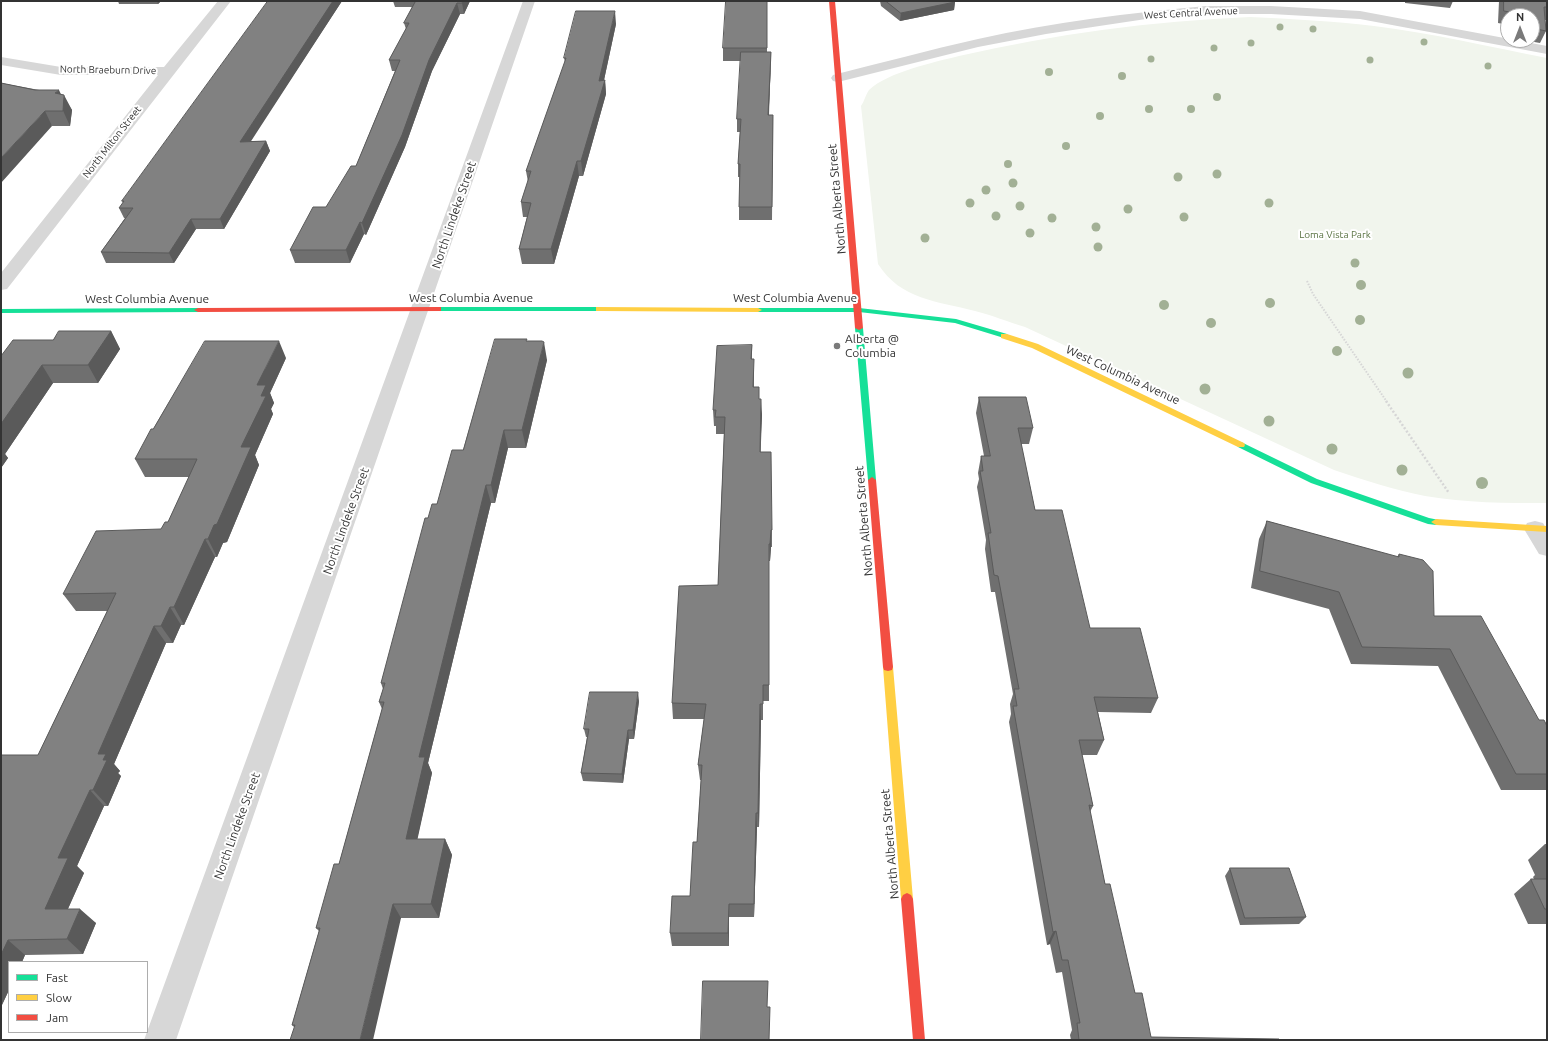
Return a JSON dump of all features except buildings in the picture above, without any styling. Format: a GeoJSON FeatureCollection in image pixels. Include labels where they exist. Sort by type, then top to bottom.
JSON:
{"type":"FeatureCollection","features":[{"type":"Feature","properties":{"kind":"street","name":"North Milton Street"},"geometry":{"type":"LineString","coordinates":[[1,285],[168,71],[225,1]]}},
{"type":"Feature","properties":{"kind":"street","name":"North Lindeke Street"},"geometry":{"type":"LineString","coordinates":[[160,1040],[421,309],[529,1]]}},
{"type":"Feature","properties":{"kind":"street","name":"North Alberta Street"},"geometry":{"type":"LineString","coordinates":[[832,1],[859,310],[918,1040]]}},
{"type":"Feature","properties":{"kind":"street"},"geometry":{"type":"LineString","coordinates":[[1358,1],[1360,15]]}},
{"type":"Feature","properties":{"kind":"street","name":"West Central Avenue"},"geometry":{"type":"LineString","coordinates":[[838,78],[978,43],[1143,10],[1271,10],[1360,15],[1547,50]]}},
{"type":"Feature","properties":{"kind":"street","name":"North Braeburn Drive"},"geometry":{"type":"LineString","coordinates":[[1,61],[61,71],[168,71]]}},
{"type":"Feature","properties":{"kind":"street","name":"West Columbia Avenue"},"geometry":{"type":"LineString","coordinates":[[1,311],[421,309],[859,310],[956,321],[1035,346],[1314,481],[1428,521],[1541,530]]}},
{"type":"Feature","properties":{"kind":"street"},"geometry":{"type":"LineString","coordinates":[[1541,530],[1547,548]]}},
{"type":"Feature","properties":{"kind":"path"},"geometry":{"type":"LineString","coordinates":[[1307,281],[1313,294],[1451,495]]}},
{"type":"Feature","properties":{"kind":"green space","name":"Loma Vista Park"},"geometry":{"type":"Polygon","coordinates":[[[1250,17],[1328,21],[1396,29],[1439,36],[1547,58],[1547,503],[1501,503],[1425,496],[1390,488],[1334,470],[1025,327],[981,313],[934,301],[909,292],[887,276],[878,264],[861,106],[869,90],[877,84],[912,68],[959,56],[1031,41],[1140,25],[1250,17]]]}},
{"type":"Feature","properties":{"kind":"traffic: fast"},"geometry":{"type":"LineString","coordinates":[[438,309],[599,309]]}},
{"type":"Feature","properties":{"kind":"traffic: fast"},"geometry":{"type":"LineString","coordinates":[[1,311],[198,310]]}},
{"type":"Feature","properties":{"kind":"traffic: fast"},"geometry":{"type":"LineString","coordinates":[[758,310],[859,310],[956,321],[1004,336]]}},
{"type":"Feature","properties":{"kind":"traffic: fast"},"geometry":{"type":"LineString","coordinates":[[859,328],[872,480]]}},
{"type":"Feature","properties":{"kind":"traffic: fast"},"geometry":{"type":"LineString","coordinates":[[1241,445],[1314,481],[1428,521],[1436,522]]}},
{"type":"Feature","properties":{"kind":"traffic: slow"},"geometry":{"type":"LineString","coordinates":[[599,309],[758,310]]}},
{"type":"Feature","properties":{"kind":"traffic: slow"},"geometry":{"type":"LineString","coordinates":[[1004,336],[1035,346],[1241,445]]}},
{"type":"Feature","properties":{"kind":"traffic: slow"},"geometry":{"type":"LineString","coordinates":[[1436,522],[1547,529]]}},
{"type":"Feature","properties":{"kind":"traffic: slow"},"geometry":{"type":"LineString","coordinates":[[888,667],[907,899]]}},
{"type":"Feature","properties":{"kind":"traffic: jam"},"geometry":{"type":"LineString","coordinates":[[832,1],[859,328]]}},
{"type":"Feature","properties":{"kind":"traffic: jam"},"geometry":{"type":"LineString","coordinates":[[198,310],[438,309]]}},
{"type":"Feature","properties":{"kind":"traffic: jam"},"geometry":{"type":"LineString","coordinates":[[872,480],[888,667]]}},
{"type":"Feature","properties":{"kind":"traffic: jam"},"geometry":{"type":"LineString","coordinates":[[907,899],[919,1040]]}},
{"type":"Feature","properties":{"kind":"place","name":"Alberta @ Columbia"},"geometry":{"type":"Point","coordinates":[837,346]}}]}
